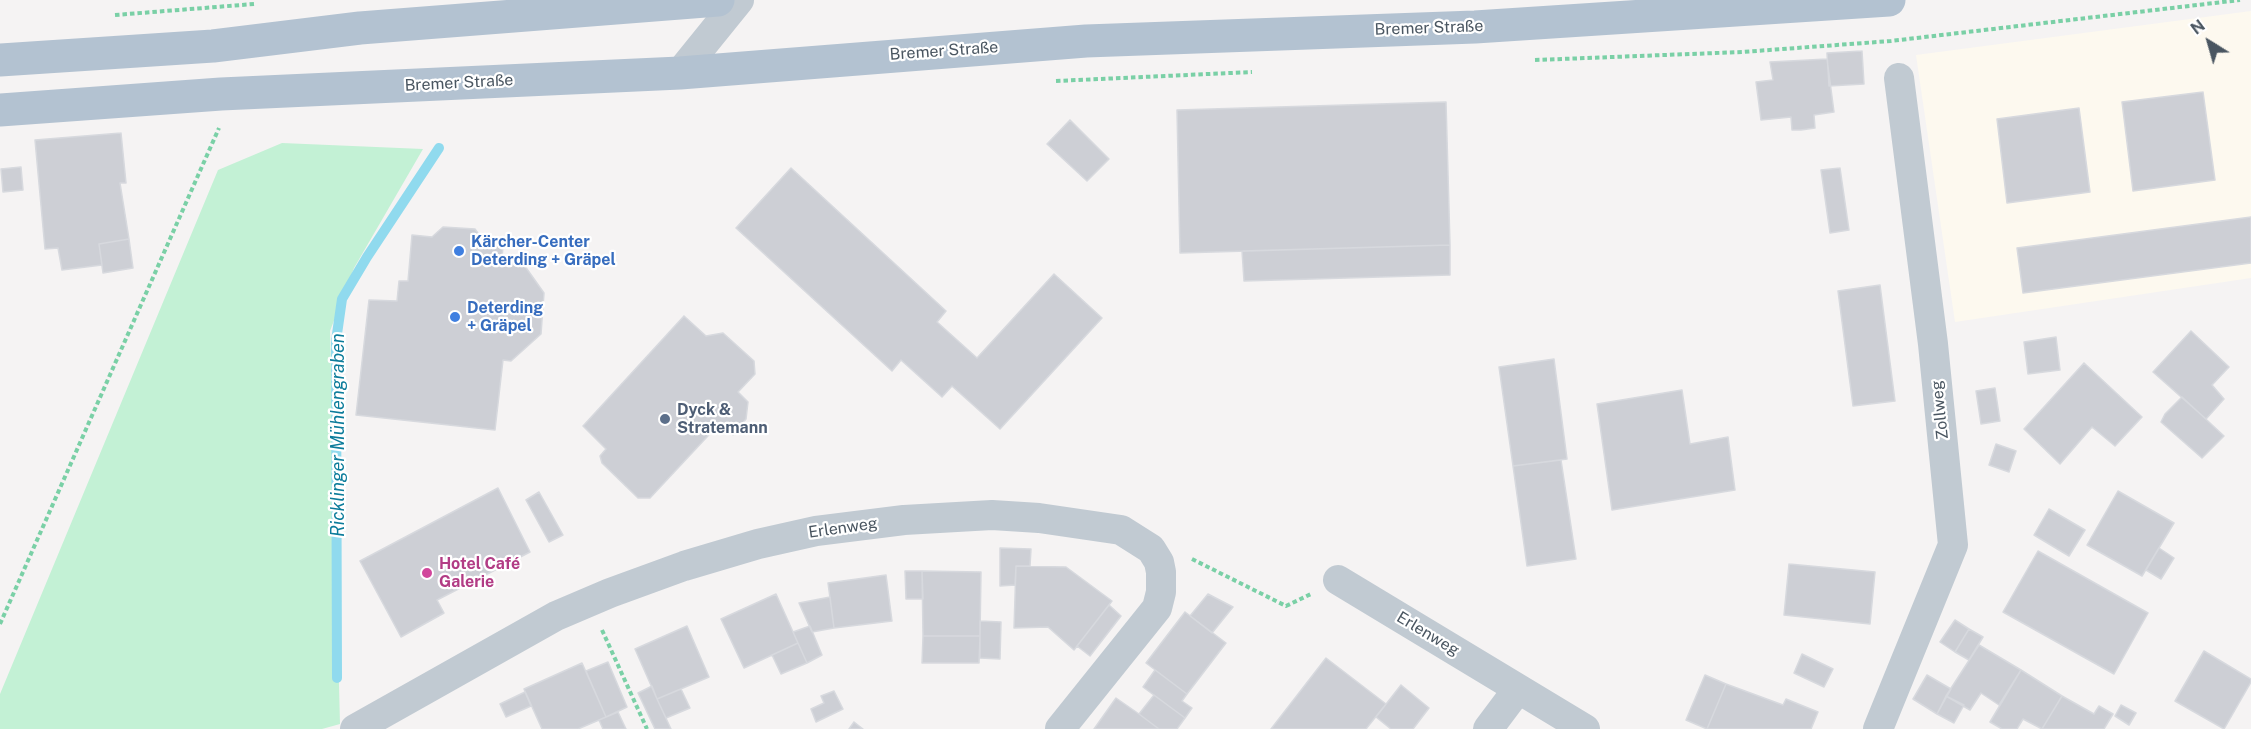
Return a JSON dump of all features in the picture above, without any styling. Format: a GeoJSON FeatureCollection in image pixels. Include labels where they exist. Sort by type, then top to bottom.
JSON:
{"type":"FeatureCollection","features":[{"type":"Feature","properties":{"kind":"main road"},"geometry":{"type":"LineString","coordinates":[[0,60],[213,46],[360,28],[718,0]]}},
{"type":"Feature","properties":{"kind":"main road","name":"Bremer Straße"},"geometry":{"type":"LineString","coordinates":[[0,110],[220,94],[680,73],[1075,42],[1475,27],[1885,0]]}},
{"type":"Feature","properties":{"kind":"street"},"geometry":{"type":"LineString","coordinates":[[680,73],[739,0]]}},
{"type":"Feature","properties":{"kind":"street","name":"Zollweg"},"geometry":{"type":"LineString","coordinates":[[1878,729],[1953,545],[1933,344],[1899,78]]}},
{"type":"Feature","properties":{"kind":"street","name":"Erlenweg"},"geometry":{"type":"LineString","coordinates":[[355,729],[556,616],[684,566],[758,544],[816,531],[904,520],[992,515],[1039,518],[1121,530],[1151,549]]}},
{"type":"Feature","properties":{"kind":"street"},"geometry":{"type":"LineString","coordinates":[[1060,729],[1156,609],[1161,592],[1161,572],[1159,562],[1151,549]]}},
{"type":"Feature","properties":{"kind":"street","name":"Erlenweg"},"geometry":{"type":"LineString","coordinates":[[1338,580],[1585,729]]}},
{"type":"Feature","properties":{"kind":"street"},"geometry":{"type":"LineString","coordinates":[[1488,729],[1518,689]]}},
{"type":"Feature","properties":{"kind":"path"},"geometry":{"type":"LineString","coordinates":[[1885,0],[1886,29],[1899,78]]}},
{"type":"Feature","properties":{"kind":"path"},"geometry":{"type":"LineString","coordinates":[[107,16],[261,3]]}},
{"type":"Feature","properties":{"kind":"path"},"geometry":{"type":"LineString","coordinates":[[0,624],[221,123],[220,94]]}},
{"type":"Feature","properties":{"kind":"path"},"geometry":{"type":"LineString","coordinates":[[1151,549],[1178,552],[1286,606],[1338,580]]}},
{"type":"Feature","properties":{"kind":"path"},"geometry":{"type":"LineString","coordinates":[[589,602],[647,729]]}},
{"type":"Feature","properties":{"kind":"shaded area"},"geometry":{"type":"Polygon","coordinates":[[[2251,11],[2251,278],[1955,322],[1916,55],[2251,11]]]}},
{"type":"Feature","properties":{"kind":"green space"},"geometry":{"type":"Polygon","coordinates":[[[282,143],[423,149],[354,268],[330,331],[340,724],[322,729],[0,729],[0,694],[218,170],[282,143]]]}},
{"type":"Feature","properties":{"kind":"building"},"geometry":{"type":"Polygon","coordinates":[[[1862,51],[1864,84],[1829,86],[1827,53],[1862,51]]]}},
{"type":"Feature","properties":{"kind":"building"},"geometry":{"type":"Polygon","coordinates":[[[1827,59],[1834,112],[1814,115],[1815,128],[1801,130],[1792,130],[1791,117],[1761,120],[1756,82],[1773,80],[1770,62],[1827,59]]]}},
{"type":"Feature","properties":{"kind":"building"},"geometry":{"type":"Polygon","coordinates":[[[2203,92],[2215,180],[2133,191],[2122,102],[2203,92]]]}},
{"type":"Feature","properties":{"kind":"building"},"geometry":{"type":"Polygon","coordinates":[[[1446,102],[1450,245],[1180,253],[1177,110],[1446,102]]]}},
{"type":"Feature","properties":{"kind":"building"},"geometry":{"type":"Polygon","coordinates":[[[2079,108],[2090,192],[2007,203],[1997,119],[2079,108]]]}},
{"type":"Feature","properties":{"kind":"building"},"geometry":{"type":"Polygon","coordinates":[[[1070,120],[1109,159],[1087,181],[1047,144],[1070,120]]]}},
{"type":"Feature","properties":{"kind":"building"},"geometry":{"type":"Polygon","coordinates":[[[121,133],[126,183],[120,183],[129,239],[99,244],[102,265],[62,270],[58,248],[45,249],[35,140],[121,133]]]}},
{"type":"Feature","properties":{"kind":"building"},"geometry":{"type":"Polygon","coordinates":[[[21,167],[23,190],[3,192],[1,169],[21,167]]]}},
{"type":"Feature","properties":{"kind":"building"},"geometry":{"type":"Polygon","coordinates":[[[791,168],[946,311],[937,322],[977,358],[1054,274],[1102,318],[1000,429],[952,386],[942,397],[901,360],[892,371],[736,228],[791,168]]]}},
{"type":"Feature","properties":{"kind":"building"},"geometry":{"type":"Polygon","coordinates":[[[1840,168],[1849,230],[1830,233],[1821,170],[1840,168]]]}},
{"type":"Feature","properties":{"kind":"building"},"geometry":{"type":"Polygon","coordinates":[[[2251,217],[2251,263],[2023,293],[2017,248],[2251,217]]]}},
{"type":"Feature","properties":{"kind":"building","name":"Deterding + Gräpel"},"geometry":{"type":"Polygon","coordinates":[[[443,227],[475,229],[485,243],[503,244],[502,260],[522,262],[544,293],[541,334],[511,361],[503,360],[495,430],[356,415],[369,300],[397,301],[399,281],[408,281],[412,235],[432,237],[443,227]]]}},
{"type":"Feature","properties":{"kind":"building"},"geometry":{"type":"Polygon","coordinates":[[[129,239],[133,268],[103,273],[99,244],[129,239]]]}},
{"type":"Feature","properties":{"kind":"building"},"geometry":{"type":"Polygon","coordinates":[[[1450,245],[1450,275],[1244,281],[1242,251],[1450,245]]]}},
{"type":"Feature","properties":{"kind":"building"},"geometry":{"type":"Polygon","coordinates":[[[1880,285],[1895,401],[1853,406],[1838,291],[1880,285]]]}},
{"type":"Feature","properties":{"kind":"building"},"geometry":{"type":"Polygon","coordinates":[[[684,316],[706,336],[723,333],[754,361],[755,374],[738,392],[748,402],[746,419],[733,435],[720,423],[650,498],[638,498],[602,463],[600,456],[606,449],[583,426],[684,316]]]}},
{"type":"Feature","properties":{"kind":"building"},"geometry":{"type":"Polygon","coordinates":[[[2191,331],[2229,367],[2212,385],[2224,399],[2206,419],[2153,372],[2191,331]]]}},
{"type":"Feature","properties":{"kind":"building"},"geometry":{"type":"Polygon","coordinates":[[[2056,337],[2060,370],[2028,374],[2024,342],[2056,337]]]}},
{"type":"Feature","properties":{"kind":"building"},"geometry":{"type":"Polygon","coordinates":[[[1554,359],[1567,459],[1513,466],[1499,367],[1554,359]]]}},
{"type":"Feature","properties":{"kind":"building"},"geometry":{"type":"Polygon","coordinates":[[[2084,363],[2142,417],[2115,446],[2092,427],[2060,464],[2024,429],[2084,363]]]}},
{"type":"Feature","properties":{"kind":"building"},"geometry":{"type":"Polygon","coordinates":[[[1995,388],[2000,421],[1981,424],[1976,391],[1995,388]]]}},
{"type":"Feature","properties":{"kind":"building"},"geometry":{"type":"Polygon","coordinates":[[[1682,390],[1690,444],[1728,437],[1735,490],[1612,510],[1597,404],[1682,390]]]}},
{"type":"Feature","properties":{"kind":"building"},"geometry":{"type":"Polygon","coordinates":[[[2182,397],[2224,436],[2202,458],[2161,422],[2165,414],[2182,397]]]}},
{"type":"Feature","properties":{"kind":"building"},"geometry":{"type":"Polygon","coordinates":[[[1996,444],[2016,451],[2009,472],[1989,465],[1996,444]]]}},
{"type":"Feature","properties":{"kind":"building"},"geometry":{"type":"Polygon","coordinates":[[[1561,460],[1576,559],[1527,566],[1513,466],[1561,460]]]}},
{"type":"Feature","properties":{"kind":"building","name":"Hotel Café Galerie"},"geometry":{"type":"Polygon","coordinates":[[[498,488],[530,552],[437,600],[444,613],[401,637],[360,561],[498,488]]]}},
{"type":"Feature","properties":{"kind":"building"},"geometry":{"type":"Polygon","coordinates":[[[2118,491],[2174,523],[2142,576],[2087,545],[2118,491]]]}},
{"type":"Feature","properties":{"kind":"building"},"geometry":{"type":"Polygon","coordinates":[[[539,492],[563,535],[549,542],[526,500],[539,492]]]}},
{"type":"Feature","properties":{"kind":"building"},"geometry":{"type":"Polygon","coordinates":[[[2049,509],[2085,530],[2069,556],[2034,535],[2049,509]]]}},
{"type":"Feature","properties":{"kind":"building"},"geometry":{"type":"Polygon","coordinates":[[[1000,548],[1031,549],[1030,566],[1016,566],[1015,585],[1000,586],[1000,548]]]}},
{"type":"Feature","properties":{"kind":"building"},"geometry":{"type":"Polygon","coordinates":[[[2159,548],[2174,558],[2161,579],[2146,570],[2159,548]]]}},
{"type":"Feature","properties":{"kind":"building"},"geometry":{"type":"Polygon","coordinates":[[[2038,551],[2148,613],[2114,674],[2003,612],[2038,551]]]}},
{"type":"Feature","properties":{"kind":"building"},"geometry":{"type":"Polygon","coordinates":[[[1789,564],[1875,572],[1870,624],[1784,615],[1789,564]]]}},
{"type":"Feature","properties":{"kind":"building"},"geometry":{"type":"Polygon","coordinates":[[[1016,566],[1066,567],[1112,601],[1074,650],[1048,627],[1014,628],[1016,566]]]}},
{"type":"Feature","properties":{"kind":"building"},"geometry":{"type":"Polygon","coordinates":[[[905,571],[922,571],[923,599],[906,599],[905,571]]]}},
{"type":"Feature","properties":{"kind":"building"},"geometry":{"type":"Polygon","coordinates":[[[922,571],[981,572],[980,636],[923,636],[922,571]]]}},
{"type":"Feature","properties":{"kind":"building"},"geometry":{"type":"Polygon","coordinates":[[[886,575],[892,621],[834,628],[828,583],[886,575]]]}},
{"type":"Feature","properties":{"kind":"building"},"geometry":{"type":"Polygon","coordinates":[[[776,594],[798,643],[744,668],[721,619],[776,594]]]}},
{"type":"Feature","properties":{"kind":"building"},"geometry":{"type":"Polygon","coordinates":[[[1208,594],[1233,607],[1212,633],[1190,616],[1208,594]]]}},
{"type":"Feature","properties":{"kind":"building"},"geometry":{"type":"Polygon","coordinates":[[[830,597],[834,628],[812,632],[799,603],[830,597]]]}},
{"type":"Feature","properties":{"kind":"building"},"geometry":{"type":"Polygon","coordinates":[[[1109,605],[1121,616],[1090,656],[1077,646],[1109,605]]]}},
{"type":"Feature","properties":{"kind":"building"},"geometry":{"type":"Polygon","coordinates":[[[1185,612],[1226,643],[1187,694],[1146,663],[1185,612]]]}},
{"type":"Feature","properties":{"kind":"building"},"geometry":{"type":"Polygon","coordinates":[[[1955,620],[1969,629],[1955,652],[1940,642],[1955,620]]]}},
{"type":"Feature","properties":{"kind":"building"},"geometry":{"type":"Polygon","coordinates":[[[980,621],[1001,622],[1000,659],[980,658],[980,621]]]}},
{"type":"Feature","properties":{"kind":"building"},"geometry":{"type":"Polygon","coordinates":[[[687,626],[709,677],[657,699],[635,649],[687,626]]]}},
{"type":"Feature","properties":{"kind":"building"},"geometry":{"type":"Polygon","coordinates":[[[810,626],[822,655],[807,663],[793,632],[810,626]]]}},
{"type":"Feature","properties":{"kind":"building"},"geometry":{"type":"Polygon","coordinates":[[[1969,629],[1983,637],[1969,660],[1955,652],[1969,629]]]}},
{"type":"Feature","properties":{"kind":"building"},"geometry":{"type":"Polygon","coordinates":[[[923,636],[980,636],[979,663],[922,663],[923,636]]]}},
{"type":"Feature","properties":{"kind":"building"},"geometry":{"type":"Polygon","coordinates":[[[798,643],[807,663],[781,674],[772,655],[798,643]]]}},
{"type":"Feature","properties":{"kind":"building"},"geometry":{"type":"Polygon","coordinates":[[[1979,645],[2021,670],[1999,705],[1981,693],[1970,710],[1946,696],[1979,645]]]}},
{"type":"Feature","properties":{"kind":"building"},"geometry":{"type":"Polygon","coordinates":[[[2204,651],[2251,679],[2224,729],[2175,701],[2204,651]]]}},
{"type":"Feature","properties":{"kind":"building"},"geometry":{"type":"Polygon","coordinates":[[[1802,654],[1833,669],[1824,687],[1794,673],[1802,654]]]}},
{"type":"Feature","properties":{"kind":"building"},"geometry":{"type":"Polygon","coordinates":[[[1326,658],[1386,704],[1366,729],[1271,729],[1326,658]]]}},
{"type":"Feature","properties":{"kind":"building"},"geometry":{"type":"Polygon","coordinates":[[[608,662],[627,707],[606,717],[586,671],[608,662]]]}},
{"type":"Feature","properties":{"kind":"building"},"geometry":{"type":"Polygon","coordinates":[[[582,663],[606,717],[578,729],[542,729],[524,689],[582,663]]]}},
{"type":"Feature","properties":{"kind":"building"},"geometry":{"type":"Polygon","coordinates":[[[1155,670],[1187,694],[1182,701],[1192,708],[1185,718],[1143,687],[1155,670]]]}},
{"type":"Feature","properties":{"kind":"building"},"geometry":{"type":"Polygon","coordinates":[[[2021,670],[2062,696],[2042,729],[2023,719],[2017,729],[2002,729],[1990,722],[2021,670]]]}},
{"type":"Feature","properties":{"kind":"building"},"geometry":{"type":"Polygon","coordinates":[[[1705,675],[1726,684],[1707,729],[1686,720],[1705,675]]]}},
{"type":"Feature","properties":{"kind":"building"},"geometry":{"type":"Polygon","coordinates":[[[1927,675],[1951,689],[1937,714],[1913,699],[1927,675]]]}},
{"type":"Feature","properties":{"kind":"building"},"geometry":{"type":"Polygon","coordinates":[[[1726,684],[1783,705],[1786,699],[1818,712],[1811,729],[1707,729],[1726,684]]]}},
{"type":"Feature","properties":{"kind":"building"},"geometry":{"type":"Polygon","coordinates":[[[1401,685],[1429,708],[1413,729],[1391,729],[1376,717],[1401,685]]]}},
{"type":"Feature","properties":{"kind":"building"},"geometry":{"type":"Polygon","coordinates":[[[652,686],[671,729],[655,729],[638,693],[652,686]]]}},
{"type":"Feature","properties":{"kind":"building"},"geometry":{"type":"Polygon","coordinates":[[[681,689],[690,708],[666,718],[657,699],[681,689]]]}},
{"type":"Feature","properties":{"kind":"building"},"geometry":{"type":"Polygon","coordinates":[[[834,691],[843,709],[816,722],[811,709],[824,703],[821,696],[834,691]]]}},
{"type":"Feature","properties":{"kind":"building"},"geometry":{"type":"Polygon","coordinates":[[[525,692],[531,706],[506,717],[500,704],[525,692]]]}},
{"type":"Feature","properties":{"kind":"building"},"geometry":{"type":"Polygon","coordinates":[[[1154,695],[1185,718],[1177,729],[1159,729],[1139,714],[1154,695]]]}},
{"type":"Feature","properties":{"kind":"building"},"geometry":{"type":"Polygon","coordinates":[[[1946,696],[1964,705],[1954,723],[1937,714],[1946,696]]]}},
{"type":"Feature","properties":{"kind":"building"},"geometry":{"type":"Polygon","coordinates":[[[2062,696],[2094,714],[2099,706],[2113,714],[2104,729],[2042,729],[2062,696]]]}},
{"type":"Feature","properties":{"kind":"building"},"geometry":{"type":"Polygon","coordinates":[[[1116,698],[1139,714],[1159,729],[1094,729],[1116,698]]]}},
{"type":"Feature","properties":{"kind":"building"},"geometry":{"type":"Polygon","coordinates":[[[2121,705],[2136,713],[2129,725],[2115,716],[2121,705]]]}},
{"type":"Feature","properties":{"kind":"building"},"geometry":{"type":"Polygon","coordinates":[[[618,712],[626,729],[603,729],[599,720],[618,712]]]}},
{"type":"Feature","properties":{"kind":"building"},"geometry":{"type":"Polygon","coordinates":[[[854,722],[863,729],[849,729],[854,722]]]}},
{"type":"Feature","properties":{"kind":"waterway","name":"Ricklinger Mühlengraben"},"geometry":{"type":"LineString","coordinates":[[337,678],[336,341],[342,299],[439,148]]}},
{"type":"Feature","properties":{"kind":"place","name":"Kärcher-Center Deterding + Gräpel"},"geometry":{"type":"Point","coordinates":[459,251]}},
{"type":"Feature","properties":{"kind":"place","name":"Deterding + Gräpel"},"geometry":{"type":"Point","coordinates":[455,317]}},
{"type":"Feature","properties":{"kind":"place","name":"Dyck & Stratemann"},"geometry":{"type":"Point","coordinates":[665,419]}},
{"type":"Feature","properties":{"kind":"place","name":"Hotel Café Galerie"},"geometry":{"type":"Point","coordinates":[427,573]}}]}
